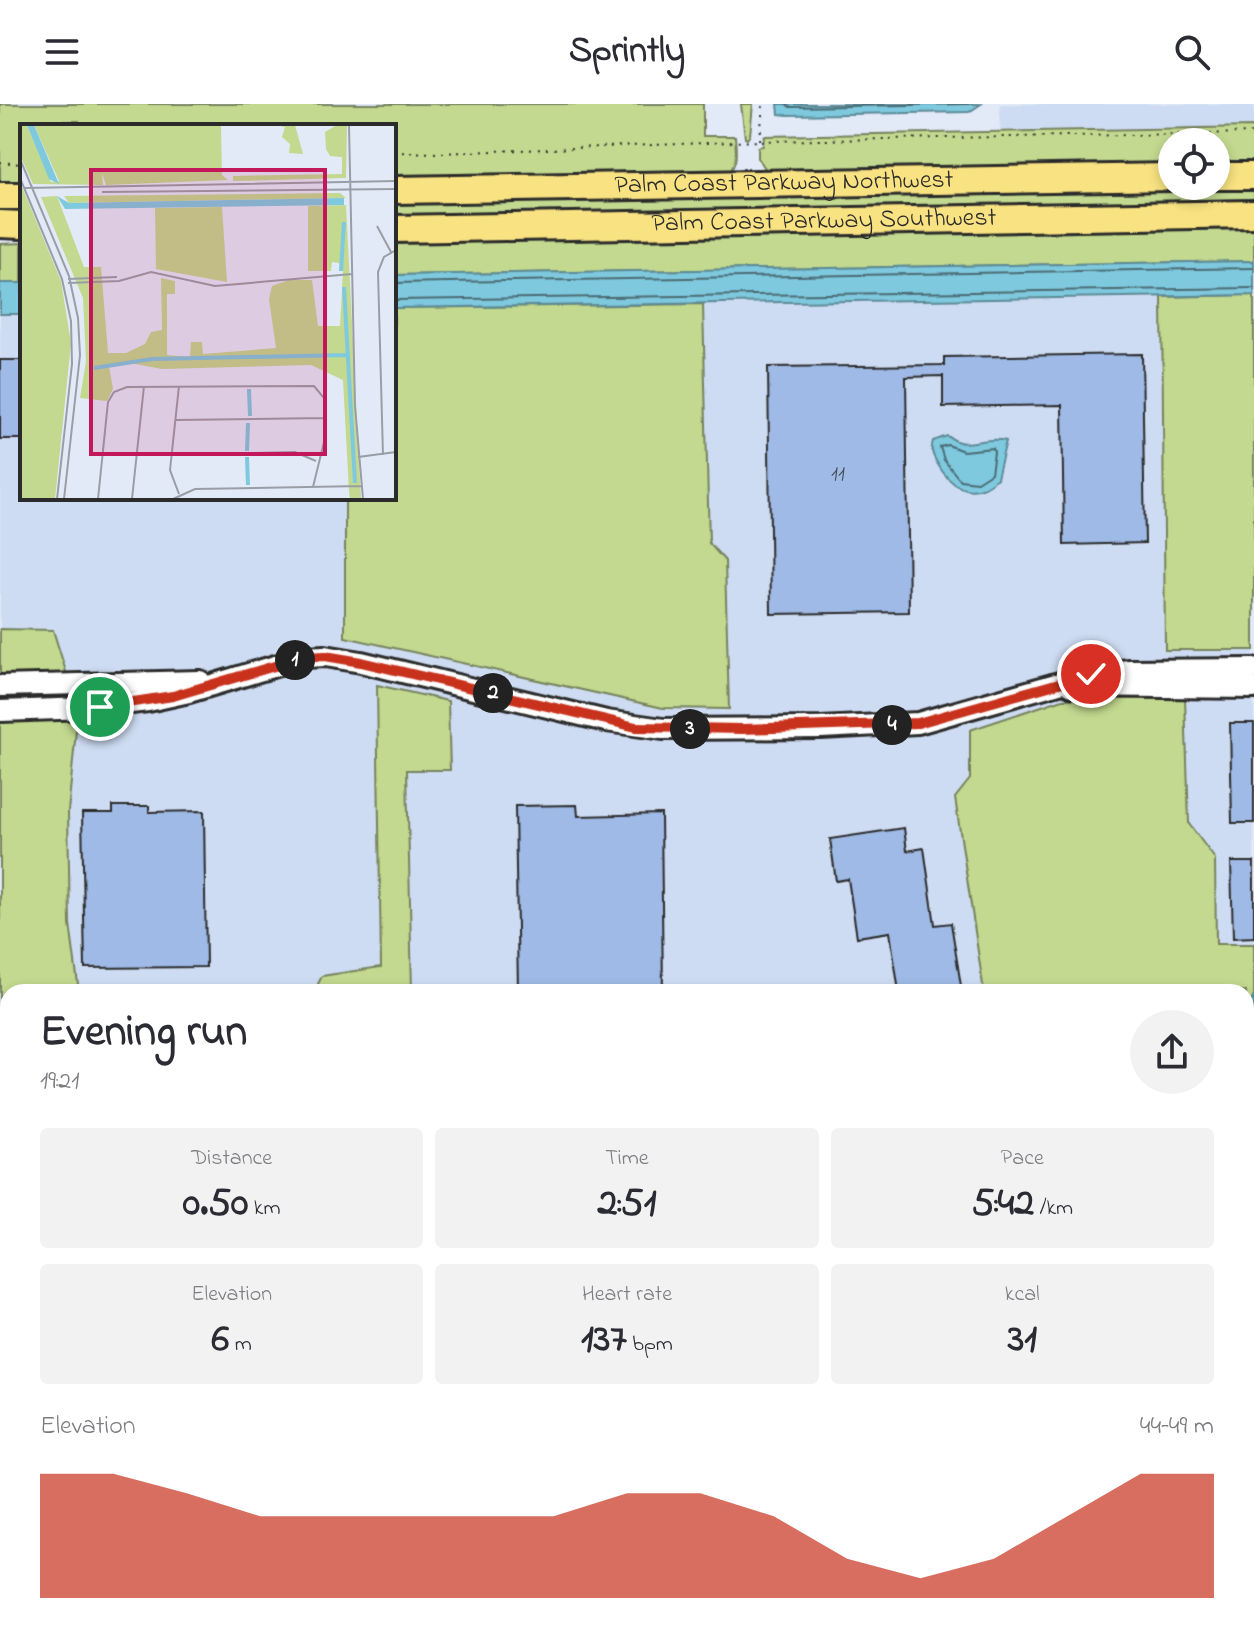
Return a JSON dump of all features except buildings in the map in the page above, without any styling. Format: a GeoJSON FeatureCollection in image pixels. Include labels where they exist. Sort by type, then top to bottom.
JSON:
{"type":"FeatureCollection","features":[{"type":"Feature","properties":{"kind":"main road"},"geometry":{"type":"LineString","coordinates":[[1230,176],[1254,176]]}},
{"type":"Feature","properties":{"kind":"main road","name":"Palm Coast Parkway Northwest"},"geometry":{"type":"LineString","coordinates":[[396,190],[1158,177]]}},
{"type":"Feature","properties":{"kind":"main road","name":"Palm Coast Parkway Southwest"},"geometry":{"type":"LineString","coordinates":[[396,229],[1254,214]]}},
{"type":"Feature","properties":{"kind":"main road"},"geometry":{"type":"LineString","coordinates":[[0,224],[20,225]]}},
{"type":"Feature","properties":{"kind":"street"},"geometry":{"type":"LineString","coordinates":[[0,711],[100,707],[161,699],[305,657],[325,656],[606,721],[663,729],[918,723],[1091,674],[1254,669]]}},
{"type":"Feature","properties":{"kind":"street"},"geometry":{"type":"LineString","coordinates":[[0,686],[224,680]]}},
{"type":"Feature","properties":{"kind":"street"},"geometry":{"type":"LineString","coordinates":[[100,707],[102,683]]}},
{"type":"Feature","properties":{"kind":"street"},"geometry":{"type":"LineString","coordinates":[[1056,685],[1254,688]]}},
{"type":"Feature","properties":{"kind":"path"},"geometry":{"type":"LineString","coordinates":[[759,142],[763,104]]}},
{"type":"Feature","properties":{"kind":"path"},"geometry":{"type":"LineString","coordinates":[[396,152],[1254,133]]}},
{"type":"Feature","properties":{"kind":"path"},"geometry":{"type":"LineString","coordinates":[[0,162],[20,164]]}},
{"type":"Feature","properties":{"kind":"shaded area"},"geometry":{"type":"Polygon","coordinates":[[[1000,104],[1254,104],[1254,127],[1000,131],[1000,104]]]}},
{"type":"Feature","properties":{"kind":"shaded area"},"geometry":{"type":"Polygon","coordinates":[[[1162,297],[1165,650],[1254,650],[1254,944],[1216,945],[1215,859],[1189,824],[1185,698],[1063,699],[970,730],[970,779],[955,798],[983,984],[412,984],[407,769],[377,685],[381,968],[322,976],[318,984],[78,984],[70,924],[68,812],[78,710],[53,630],[0,629],[0,314],[20,314],[20,500],[345,500],[346,637],[725,561],[709,543],[703,304],[1162,297]]]}},
{"type":"Feature","properties":{"kind":"green space"},"geometry":{"type":"Polygon","coordinates":[[[0,104],[703,104],[703,136],[735,136],[736,158],[725,176],[396,183],[396,124],[80,124],[79,121],[55,121],[54,124],[20,124],[20,188],[0,189],[0,104]]]}},
{"type":"Feature","properties":{"kind":"green space"},"geometry":{"type":"Polygon","coordinates":[[[741,104],[753,104],[747,139],[745,138],[741,104]]]}},
{"type":"Feature","properties":{"kind":"green space"},"geometry":{"type":"Polygon","coordinates":[[[1254,127],[1254,169],[1230,169],[1230,128],[1200,128],[1254,127]]]}},
{"type":"Feature","properties":{"kind":"green space"},"geometry":{"type":"Polygon","coordinates":[[[1158,129],[1158,170],[769,174],[758,158],[758,147],[763,146],[764,136],[1158,129]]]}},
{"type":"Feature","properties":{"kind":"green space"},"geometry":{"type":"Polygon","coordinates":[[[1230,184],[1254,184],[1254,199],[1230,200],[1230,184]]]}},
{"type":"Feature","properties":{"kind":"green space"},"geometry":{"type":"Polygon","coordinates":[[[1158,186],[1158,200],[1218,200],[1182,201],[1181,208],[396,222],[396,198],[1158,186]]]}},
{"type":"Feature","properties":{"kind":"green space"},"geometry":{"type":"Polygon","coordinates":[[[1254,228],[1254,261],[396,275],[396,239],[1254,228]]]}},
{"type":"Feature","properties":{"kind":"green space"},"geometry":{"type":"Polygon","coordinates":[[[20,243],[20,283],[0,283],[0,244],[20,243]]]}},
{"type":"Feature","properties":{"kind":"green space"},"geometry":{"type":"Polygon","coordinates":[[[1254,295],[1254,650],[1165,650],[1162,297],[1254,295]]]}},
{"type":"Feature","properties":{"kind":"green space"},"geometry":{"type":"Polygon","coordinates":[[[703,304],[709,543],[725,561],[729,709],[663,708],[345,637],[345,500],[396,500],[396,308],[703,304]]]}},
{"type":"Feature","properties":{"kind":"green space"},"geometry":{"type":"Polygon","coordinates":[[[0,629],[53,630],[78,710],[68,812],[70,924],[78,984],[0,984],[0,629]]]}},
{"type":"Feature","properties":{"kind":"green space"},"geometry":{"type":"Polygon","coordinates":[[[377,685],[448,701],[450,770],[407,770],[412,984],[318,984],[322,976],[381,967],[377,685]]]}},
{"type":"Feature","properties":{"kind":"green space"},"geometry":{"type":"Polygon","coordinates":[[[1185,698],[1189,824],[1215,859],[1216,944],[1254,944],[1254,984],[983,984],[955,798],[970,779],[970,730],[1063,699],[1185,698]]]}},
{"type":"Feature","properties":{"kind":"water"},"geometry":{"type":"Polygon","coordinates":[[[778,104],[981,104],[969,112],[788,115],[779,114],[778,104]]]}},
{"type":"Feature","properties":{"kind":"water"},"geometry":{"type":"Polygon","coordinates":[[[1254,261],[1254,295],[396,308],[396,275],[1254,261]]]}},
{"type":"Feature","properties":{"kind":"water"},"geometry":{"type":"Polygon","coordinates":[[[0,283],[20,283],[20,314],[0,314],[0,283]]]}},
{"type":"Feature","properties":{"kind":"water"},"geometry":{"type":"Polygon","coordinates":[[[947,436],[963,443],[1006,441],[997,478],[975,490],[954,484],[942,471],[932,449],[933,441],[947,436]]]}},
{"type":"Feature","properties":{"kind":"route"},"geometry":{"type":"LineString","coordinates":[[100,707],[173,696],[305,657],[325,656],[636,727],[821,728],[931,721],[1091,674]]}}]}
